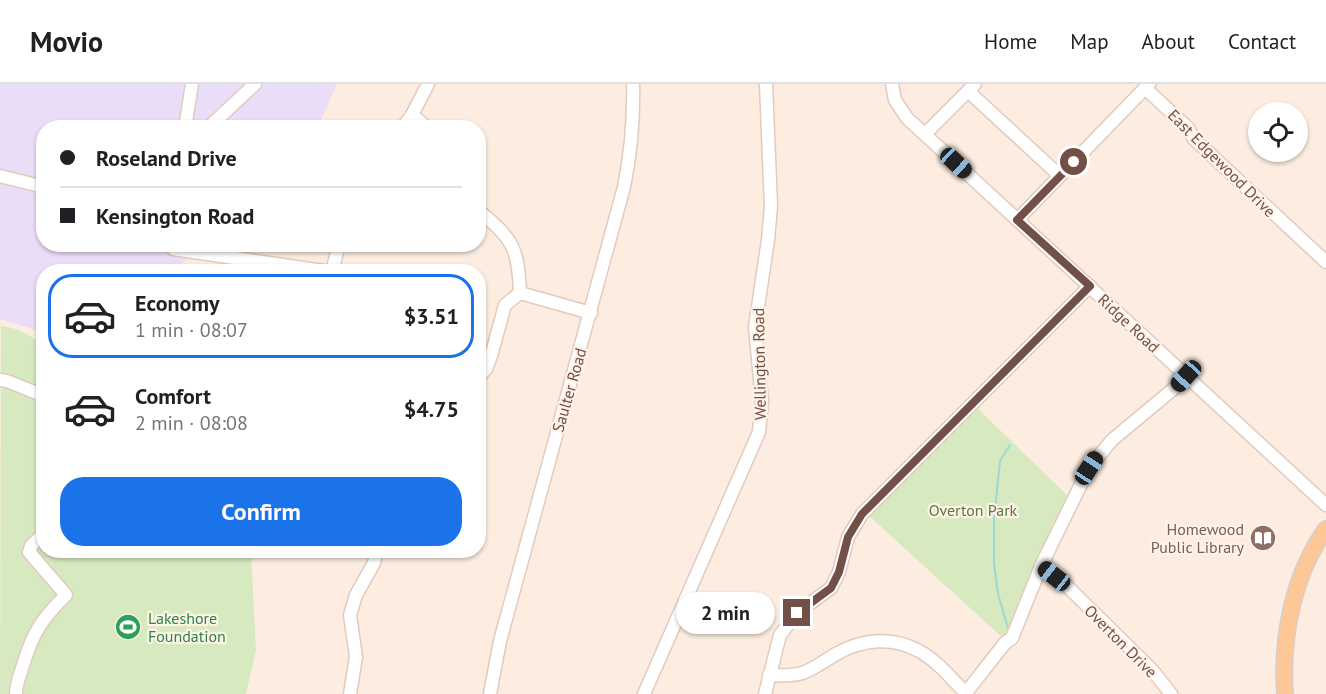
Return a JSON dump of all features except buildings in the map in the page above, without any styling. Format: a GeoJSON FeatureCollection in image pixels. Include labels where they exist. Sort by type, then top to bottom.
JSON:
{"type":"FeatureCollection","features":[{"type":"Feature","properties":{"kind":"main road"},"geometry":{"type":"LineString","coordinates":[[1284,694],[1283,672],[1287,620],[1301,577],[1326,529]]}},
{"type":"Feature","properties":{"kind":"street"},"geometry":{"type":"LineString","coordinates":[[186,120],[192,84]]}},
{"type":"Feature","properties":{"kind":"street"},"geometry":{"type":"LineString","coordinates":[[217,120],[255,84]]}},
{"type":"Feature","properties":{"kind":"street"},"geometry":{"type":"LineString","coordinates":[[408,120],[429,84]]}},
{"type":"Feature","properties":{"kind":"street","name":"Saulter Road"},"geometry":{"type":"LineString","coordinates":[[490,694],[500,641],[624,187],[631,153],[634,119],[633,84]]}},
{"type":"Feature","properties":{"kind":"street","name":"Wellington Road"},"geometry":{"type":"LineString","coordinates":[[644,694],[759,432],[762,401],[755,327],[771,206],[766,84]]}},
{"type":"Feature","properties":{"kind":"street","name":"Ridge Road"},"geometry":{"type":"LineString","coordinates":[[892,84],[896,100],[907,118],[1326,505]]}},
{"type":"Feature","properties":{"kind":"street"},"geometry":{"type":"LineString","coordinates":[[1017,220],[1147,86]]}},
{"type":"Feature","properties":{"kind":"street","name":"East Edgewood Drive"},"geometry":{"type":"LineString","coordinates":[[1147,86],[1188,128],[1194,139],[1326,262]]}},
{"type":"Feature","properties":{"kind":"street"},"geometry":{"type":"LineString","coordinates":[[925,134],[971,88],[1060,176]]}},
{"type":"Feature","properties":{"kind":"street"},"geometry":{"type":"LineString","coordinates":[[412,115],[419,120]]}},
{"type":"Feature","properties":{"kind":"street"},"geometry":{"type":"LineString","coordinates":[[0,176],[36,185]]}},
{"type":"Feature","properties":{"kind":"street"},"geometry":{"type":"LineString","coordinates":[[486,217],[503,231],[512,244],[519,264],[520,293]]}},
{"type":"Feature","properties":{"kind":"street"},"geometry":{"type":"LineString","coordinates":[[194,252],[277,264]]}},
{"type":"Feature","properties":{"kind":"street"},"geometry":{"type":"LineString","coordinates":[[765,694],[780,635],[797,613],[831,588],[839,572],[848,537],[862,514],[1090,286]]}},
{"type":"Feature","properties":{"kind":"street"},"geometry":{"type":"LineString","coordinates":[[520,293],[591,313]]}},
{"type":"Feature","properties":{"kind":"street"},"geometry":{"type":"LineString","coordinates":[[486,369],[505,305],[520,293]]}},
{"type":"Feature","properties":{"kind":"street"},"geometry":{"type":"LineString","coordinates":[[769,675],[793,676],[806,673],[851,646],[878,641],[905,645],[919,651],[966,694],[1011,638],[1041,566],[1096,458],[1112,440],[1186,376]]}},
{"type":"Feature","properties":{"kind":"street"},"geometry":{"type":"LineString","coordinates":[[0,380],[36,393]]}},
{"type":"Feature","properties":{"kind":"street"},"geometry":{"type":"LineString","coordinates":[[16,694],[16,684],[35,633],[45,616],[66,595],[29,552],[36,541]]}},
{"type":"Feature","properties":{"kind":"street"},"geometry":{"type":"LineString","coordinates":[[350,694],[356,657],[350,615],[356,595],[375,558]]}},
{"type":"Feature","properties":{"kind":"street","name":"Overton Drive"},"geometry":{"type":"LineString","coordinates":[[1041,566],[1066,585],[1145,663],[1171,694]]}},
{"type":"Feature","properties":{"kind":"shaded area"},"geometry":{"type":"Polygon","coordinates":[[[0,84],[337,84],[321,120],[36,120],[36,252],[198,252],[180,264],[36,264],[36,330],[0,319],[0,84]]]}},
{"type":"Feature","properties":{"kind":"green space"},"geometry":{"type":"Polygon","coordinates":[[[1,326],[23,332],[36,340],[36,558],[251,558],[256,650],[246,694],[0,694],[1,326]]]}},
{"type":"Feature","properties":{"kind":"green space","name":"Overton Park"},"geometry":{"type":"Polygon","coordinates":[[[973,404],[1071,499],[1005,640],[867,514],[973,404]]]}},
{"type":"Feature","properties":{"kind":"waterway"},"geometry":{"type":"LineString","coordinates":[[1008,628],[998,594],[994,563],[994,520],[1000,461],[1010,445]]}},
{"type":"Feature","properties":{"kind":"place","name":"Homewood Public Library"},"geometry":{"type":"Point","coordinates":[1263,538]}},
{"type":"Feature","properties":{"kind":"place","name":"Lakeshore Foundation"},"geometry":{"type":"Point","coordinates":[128,627]}},
{"type":"Feature","properties":{"kind":"route"},"geometry":{"type":"LineString","coordinates":[[797,613],[824,594],[837,579],[848,537],[862,514],[1090,286],[1017,220],[1074,162]]}}]}
